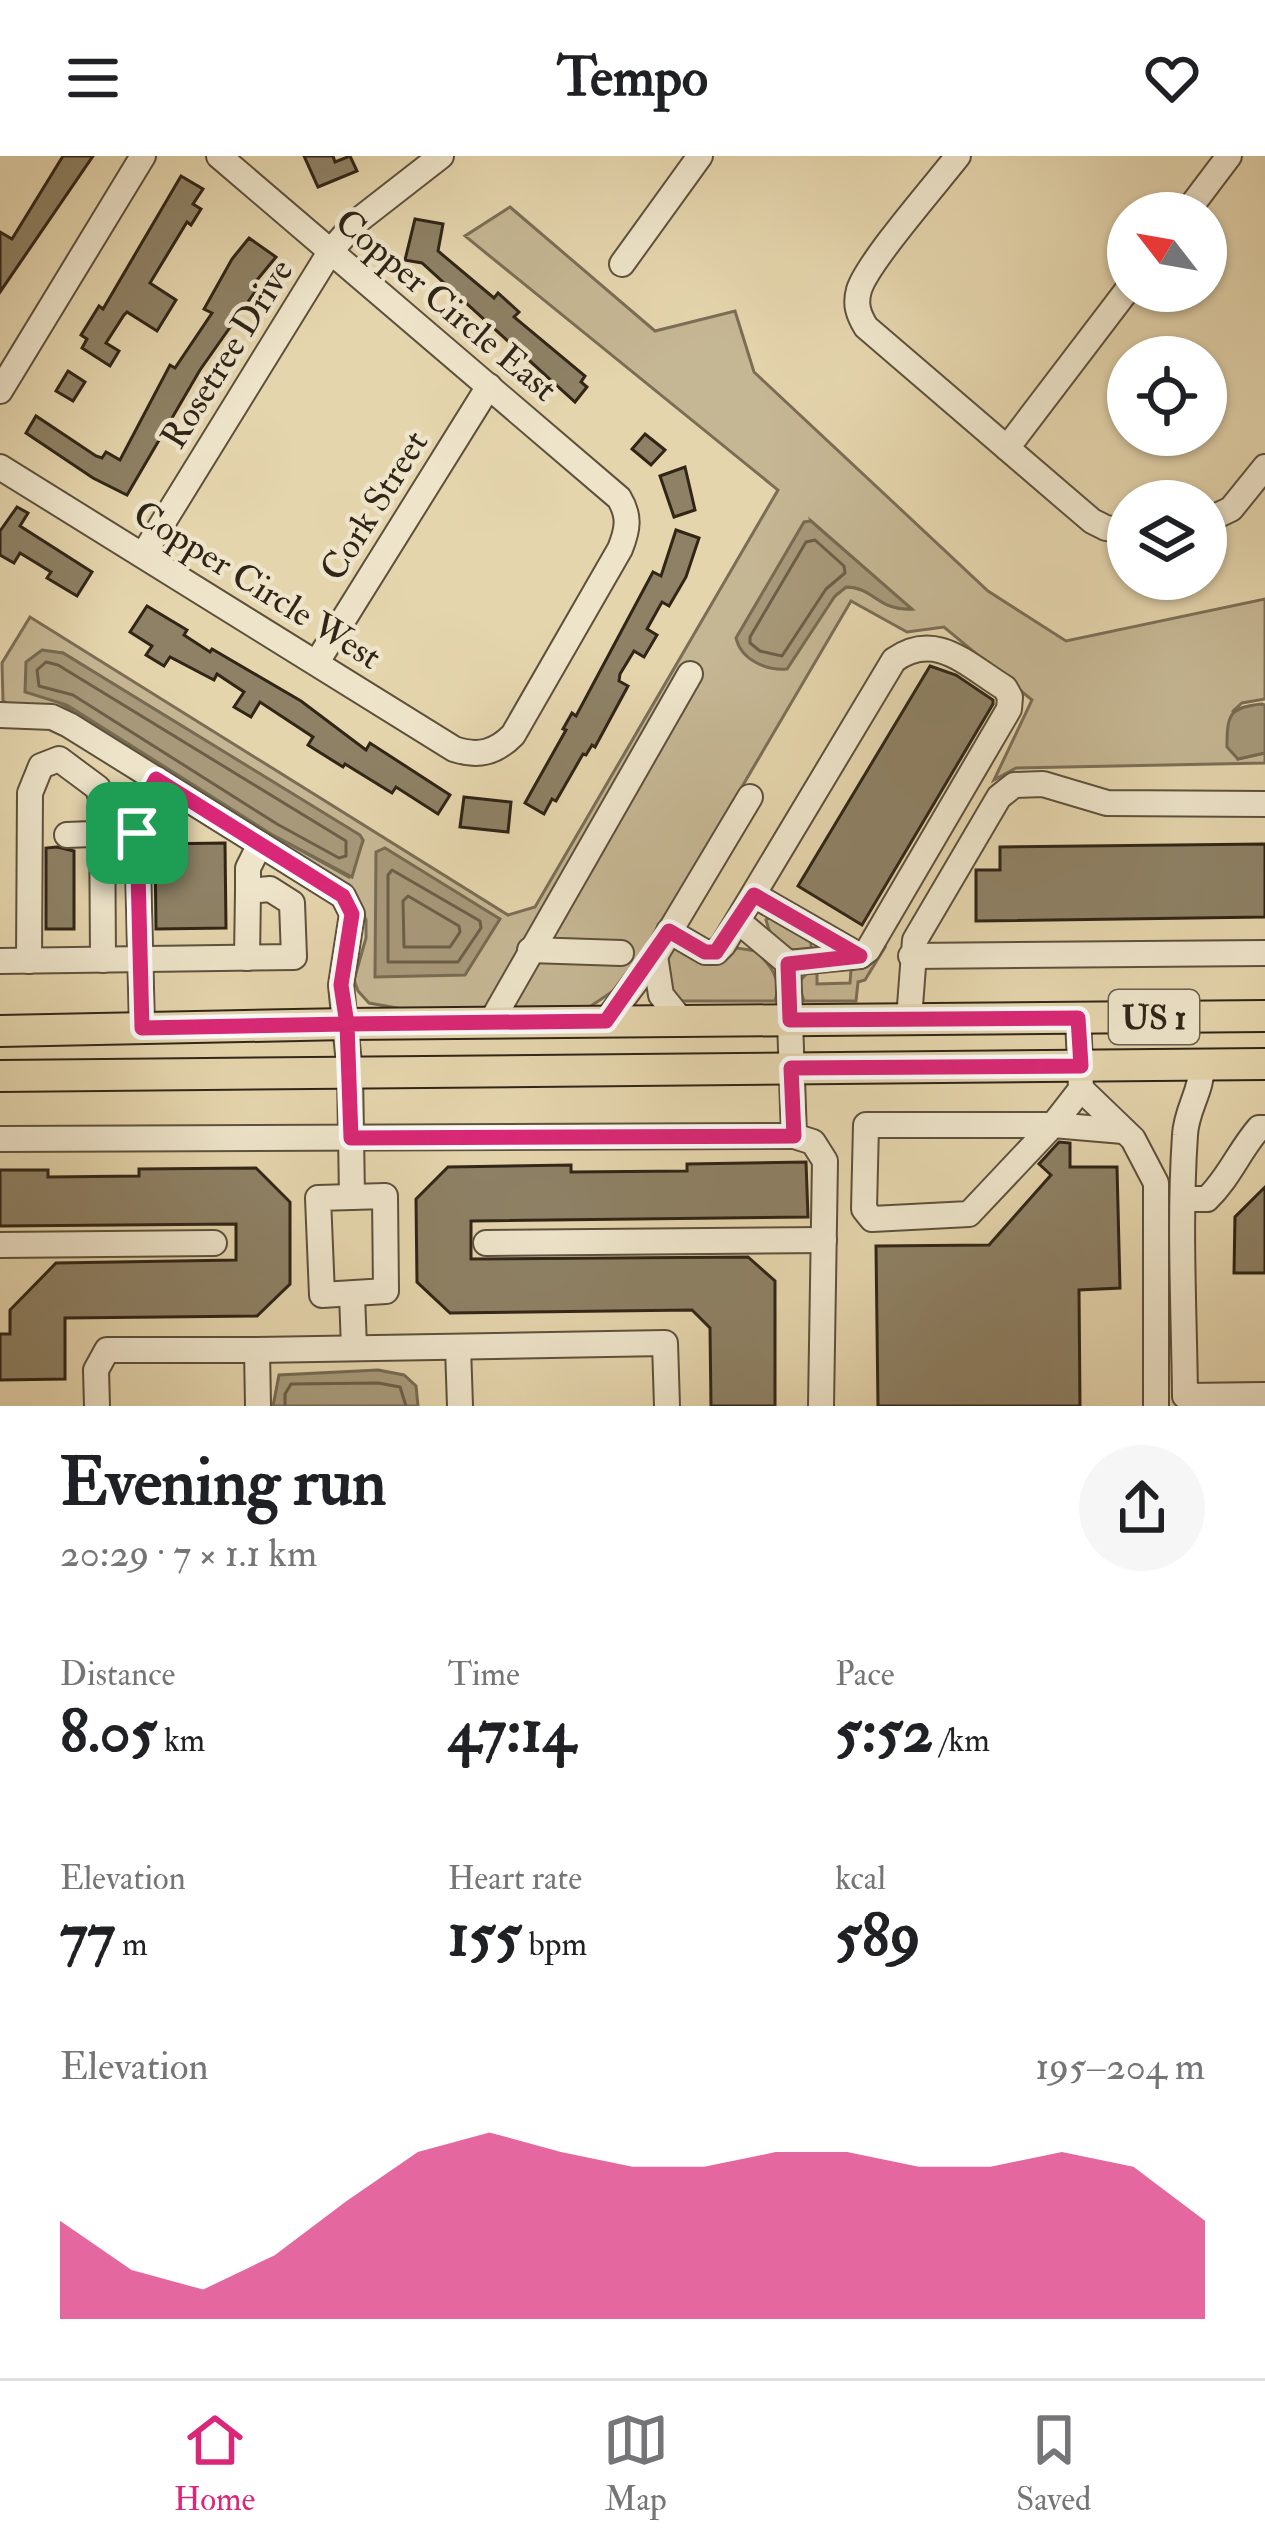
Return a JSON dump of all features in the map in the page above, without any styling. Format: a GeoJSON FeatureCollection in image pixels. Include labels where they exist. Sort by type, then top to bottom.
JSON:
{"type":"FeatureCollection","features":[{"type":"Feature","properties":{"kind":"main road","name":"US 1"},"geometry":{"type":"LineString","coordinates":[[0,1031],[1265,1016]]}},
{"type":"Feature","properties":{"kind":"main road","name":"US 1"},"geometry":{"type":"LineString","coordinates":[[0,1076],[791,1068],[1081,1077],[1265,1064]]}},
{"type":"Feature","properties":{"kind":"street"},"geometry":{"type":"LineString","coordinates":[[0,391],[143,156]]}},
{"type":"Feature","properties":{"kind":"street","name":"Copper Circle East"},"geometry":{"type":"LineString","coordinates":[[219,156],[619,498],[626,509],[628,522],[620,548],[513,736],[481,754]]}},
{"type":"Feature","properties":{"kind":"street","name":"Rosetree Drive"},"geometry":{"type":"LineString","coordinates":[[143,555],[330,252],[355,223],[441,156]]}},
{"type":"Feature","properties":{"kind":"street"},"geometry":{"type":"LineString","coordinates":[[622,264],[700,156]]}},
{"type":"Feature","properties":{"kind":"street"},"geometry":{"type":"LineString","coordinates":[[958,156],[863,279],[857,305],[866,327],[1092,521],[1107,525]]}},
{"type":"Feature","properties":{"kind":"street"},"geometry":{"type":"LineString","coordinates":[[1202,192],[1229,156]]}},
{"type":"Feature","properties":{"kind":"street"},"geometry":{"type":"LineString","coordinates":[[1007,448],[1110,312]]}},
{"type":"Feature","properties":{"kind":"street","name":"Cork Street"},"geometry":{"type":"LineString","coordinates":[[317,662],[489,386]]}},
{"type":"Feature","properties":{"kind":"street","name":"Copper Circle West"},"geometry":{"type":"LineString","coordinates":[[0,466],[454,749],[481,754]]}},
{"type":"Feature","properties":{"kind":"street"},"geometry":{"type":"LineString","coordinates":[[1227,511],[1265,467]]}},
{"type":"Feature","properties":{"kind":"street"},"geometry":{"type":"LineString","coordinates":[[669,931],[705,952],[716,952],[894,660],[911,648],[936,646],[1005,688],[1009,709],[868,950],[860,956],[788,964],[738,921]]}},
{"type":"Feature","properties":{"kind":"street"},"geometry":{"type":"LineString","coordinates":[[490,1022],[690,674]]}},
{"type":"Feature","properties":{"kind":"street"},"geometry":{"type":"LineString","coordinates":[[0,715],[52,717],[343,896],[352,914],[341,985],[350,1073],[352,1197]]}},
{"type":"Feature","properties":{"kind":"street"},"geometry":{"type":"LineString","coordinates":[[29,961],[30,793],[34,775],[49,760],[59,759],[98,788],[103,960]]}},
{"type":"Feature","properties":{"kind":"street"},"geometry":{"type":"LineString","coordinates":[[142,1028],[137,833],[141,808],[156,779]]}},
{"type":"Feature","properties":{"kind":"street"},"geometry":{"type":"LineString","coordinates":[[909,1019],[914,940],[999,797],[1014,785],[1043,784],[1107,803],[1265,804]]}},
{"type":"Feature","properties":{"kind":"street"},"geometry":{"type":"LineString","coordinates":[[606,1021],[655,956],[750,797]]}},
{"type":"Feature","properties":{"kind":"street"},"geometry":{"type":"LineString","coordinates":[[67,835],[137,833]]}},
{"type":"Feature","properties":{"kind":"street"},"geometry":{"type":"LineString","coordinates":[[248,958],[248,868],[260,844]]}},
{"type":"Feature","properties":{"kind":"street"},"geometry":{"type":"LineString","coordinates":[[0,961],[294,957],[292,903],[270,890],[248,891]]}},
{"type":"Feature","properties":{"kind":"street"},"geometry":{"type":"LineString","coordinates":[[754,895],[860,956]]}},
{"type":"Feature","properties":{"kind":"street"},"geometry":{"type":"LineString","coordinates":[[530,950],[621,953]]}},
{"type":"Feature","properties":{"kind":"street"},"geometry":{"type":"LineString","coordinates":[[911,956],[1265,952]]}},
{"type":"Feature","properties":{"kind":"street"},"geometry":{"type":"LineString","coordinates":[[655,956],[661,995],[682,1021]]}},
{"type":"Feature","properties":{"kind":"street"},"geometry":{"type":"LineString","coordinates":[[788,964],[794,1136]]}},
{"type":"Feature","properties":{"kind":"street"},"geometry":{"type":"LineString","coordinates":[[1078,1018],[1081,1077],[1053,1125],[968,1214],[872,1219],[864,1208],[866,1125],[1053,1125],[1123,1131]]}},
{"type":"Feature","properties":{"kind":"street"},"geometry":{"type":"LineString","coordinates":[[1202,1065],[1202,1088],[1186,1121],[1185,1396],[1265,1395]]}},
{"type":"Feature","properties":{"kind":"street"},"geometry":{"type":"LineString","coordinates":[[1081,1077],[1133,1139],[1156,1184],[1156,1406]]}},
{"type":"Feature","properties":{"kind":"street"},"geometry":{"type":"LineString","coordinates":[[1183,1199],[1207,1199],[1224,1183],[1241,1148],[1259,1128],[1265,1128]]}},
{"type":"Feature","properties":{"kind":"street"},"geometry":{"type":"LineString","coordinates":[[0,1139],[794,1136],[813,1142],[825,1161],[821,1406]]}},
{"type":"Feature","properties":{"kind":"street"},"geometry":{"type":"LineString","coordinates":[[385,1196],[386,1291],[352,1294],[322,1295],[319,1198],[385,1196]]}},
{"type":"Feature","properties":{"kind":"street"},"geometry":{"type":"LineString","coordinates":[[486,1243],[824,1240]]}},
{"type":"Feature","properties":{"kind":"street"},"geometry":{"type":"LineString","coordinates":[[0,1245],[214,1243]]}},
{"type":"Feature","properties":{"kind":"street"},"geometry":{"type":"LineString","coordinates":[[352,1294],[354,1348]]}},
{"type":"Feature","properties":{"kind":"street"},"geometry":{"type":"LineString","coordinates":[[97,1406],[96,1370],[107,1350],[665,1343],[667,1406]]}},
{"type":"Feature","properties":{"kind":"street"},"geometry":{"type":"LineString","coordinates":[[458,1347],[460,1406]]}},
{"type":"Feature","properties":{"kind":"street"},"geometry":{"type":"LineString","coordinates":[[257,1350],[258,1406]]}},
{"type":"Feature","properties":{"kind":"shaded area"},"geometry":{"type":"Polygon","coordinates":[[[510,207],[655,331],[735,311],[754,372],[988,591],[1066,641],[1265,599],[1265,699],[1242,703],[1233,711],[1238,759],[1265,753],[1265,763],[1016,768],[994,780],[1032,700],[944,627],[907,632],[851,601],[628,981],[588,1008],[414,1011],[369,1003],[354,980],[366,938],[366,920],[358,901],[3,701],[2,663],[30,617],[508,915],[535,907],[778,490],[465,236],[510,207]],[[811,521],[835,596],[846,587],[855,588],[891,606],[910,609],[811,521]],[[63,653],[60,703],[349,877],[363,841],[359,835],[63,653]]]}},
{"type":"Feature","properties":{"kind":"shaded area"},"geometry":{"type":"Polygon","coordinates":[[[770,916],[811,940],[811,950],[781,946],[769,929],[766,920],[770,916]]]}},
{"type":"Feature","properties":{"kind":"shaded area"},"geometry":{"type":"Polygon","coordinates":[[[881,945],[885,947],[865,980],[858,982],[856,1001],[804,1001],[798,983],[807,973],[817,973],[817,984],[850,983],[851,970],[866,966],[881,945]]]}},
{"type":"Feature","properties":{"kind":"shaded area"},"geometry":{"type":"Polygon","coordinates":[[[676,948],[708,964],[721,961],[737,948],[756,951],[774,974],[775,1001],[674,1001],[667,953],[676,948]]]}},
{"type":"Feature","properties":{"kind":"water"},"geometry":{"type":"Polygon","coordinates":[[[811,521],[912,609],[890,606],[846,587],[835,596],[787,669],[763,666],[743,652],[736,638],[804,522],[811,521]]]}},
{"type":"Feature","properties":{"kind":"water"},"geometry":{"type":"Polygon","coordinates":[[[42,650],[63,653],[360,835],[363,840],[352,877],[271,834],[67,705],[25,692],[26,662],[42,650]]]}},
{"type":"Feature","properties":{"kind":"water"},"geometry":{"type":"Polygon","coordinates":[[[1262,704],[1265,753],[1238,759],[1227,747],[1229,720],[1236,710],[1262,704]]]}},
{"type":"Feature","properties":{"kind":"water"},"geometry":{"type":"Polygon","coordinates":[[[385,848],[500,919],[465,975],[375,977],[376,852],[385,848]]]}},
{"type":"Feature","properties":{"kind":"water"},"geometry":{"type":"Polygon","coordinates":[[[378,1370],[404,1375],[416,1386],[418,1406],[273,1406],[279,1375],[378,1370]]]}},
{"type":"Feature","properties":{"kind":"building"},"geometry":{"type":"Polygon","coordinates":[[[63,156],[93,156],[0,292],[0,232],[12,239],[63,156]]]}},
{"type":"Feature","properties":{"kind":"building"},"geometry":{"type":"Polygon","coordinates":[[[304,156],[333,156],[335,162],[350,156],[357,171],[318,187],[304,156]]]}},
{"type":"Feature","properties":{"kind":"building"},"geometry":{"type":"Polygon","coordinates":[[[181,176],[203,189],[193,204],[201,209],[191,225],[187,222],[150,283],[176,300],[157,331],[127,312],[124,315],[106,343],[119,351],[110,366],[82,348],[87,339],[81,335],[99,306],[103,309],[181,176]]]}},
{"type":"Feature","properties":{"kind":"building"},"geometry":{"type":"Polygon","coordinates":[[[415,219],[443,224],[438,251],[494,298],[498,293],[519,312],[514,317],[585,376],[581,382],[587,387],[575,402],[422,263],[405,260],[415,219]]]}},
{"type":"Feature","properties":{"kind":"building"},"geometry":{"type":"Polygon","coordinates":[[[249,238],[276,257],[252,286],[257,289],[200,370],[127,495],[26,433],[36,416],[96,456],[102,458],[106,452],[120,460],[170,365],[175,368],[212,313],[204,309],[249,238]]]}},
{"type":"Feature","properties":{"kind":"building"},"geometry":{"type":"Polygon","coordinates":[[[68,371],[85,382],[73,401],[56,391],[68,371]]]}},
{"type":"Feature","properties":{"kind":"building"},"geometry":{"type":"Polygon","coordinates":[[[645,434],[665,450],[651,465],[632,449],[645,434]]]}},
{"type":"Feature","properties":{"kind":"building"},"geometry":{"type":"Polygon","coordinates":[[[685,467],[695,510],[674,517],[660,476],[685,467]]]}},
{"type":"Feature","properties":{"kind":"building"},"geometry":{"type":"Polygon","coordinates":[[[17,507],[28,513],[20,526],[92,572],[77,596],[47,578],[51,572],[20,553],[14,563],[0,555],[0,531],[17,507]]]}},
{"type":"Feature","properties":{"kind":"building"},"geometry":{"type":"Polygon","coordinates":[[[676,530],[699,538],[686,577],[669,606],[662,602],[647,629],[657,635],[644,657],[634,651],[620,674],[619,681],[628,686],[595,747],[583,754],[544,814],[525,803],[653,572],[661,576],[676,530]]]}},
{"type":"Feature","properties":{"kind":"building"},"geometry":{"type":"Polygon","coordinates":[[[147,606],[187,630],[184,635],[210,652],[301,701],[366,750],[370,743],[450,795],[438,814],[396,787],[392,793],[308,745],[313,737],[260,702],[251,717],[234,707],[244,692],[217,674],[214,680],[170,657],[164,666],[146,655],[152,646],[130,632],[147,606]]]}},
{"type":"Feature","properties":{"kind":"building"},"geometry":{"type":"Polygon","coordinates":[[[930,666],[956,675],[993,704],[862,925],[798,886],[930,666]]]}},
{"type":"Feature","properties":{"kind":"building"},"geometry":{"type":"Polygon","coordinates":[[[464,797],[511,802],[508,832],[460,827],[464,797]]]}},
{"type":"Feature","properties":{"kind":"building"},"geometry":{"type":"Polygon","coordinates":[[[225,843],[226,928],[156,929],[155,844],[225,843]]]}},
{"type":"Feature","properties":{"kind":"building"},"geometry":{"type":"Polygon","coordinates":[[[1265,844],[1265,917],[976,921],[976,870],[1000,870],[1000,847],[1265,844]]]}},
{"type":"Feature","properties":{"kind":"building"},"geometry":{"type":"Polygon","coordinates":[[[46,848],[74,851],[74,929],[46,929],[46,848]]]}},
{"type":"Feature","properties":{"kind":"building"},"geometry":{"type":"Polygon","coordinates":[[[1059,1142],[1070,1143],[1070,1167],[1117,1167],[1120,1288],[1079,1290],[1080,1406],[878,1406],[876,1246],[989,1245],[1051,1175],[1039,1164],[1059,1142]]]}},
{"type":"Feature","properties":{"kind":"building"},"geometry":{"type":"Polygon","coordinates":[[[806,1162],[808,1217],[471,1221],[471,1259],[748,1257],[775,1281],[775,1406],[711,1406],[710,1328],[692,1310],[450,1313],[417,1282],[416,1199],[448,1167],[571,1165],[571,1172],[687,1171],[687,1164],[806,1162]]]}},
{"type":"Feature","properties":{"kind":"building"},"geometry":{"type":"Polygon","coordinates":[[[256,1168],[290,1202],[290,1284],[257,1316],[65,1318],[65,1379],[0,1380],[0,1334],[10,1334],[10,1310],[56,1263],[236,1260],[236,1224],[0,1226],[0,1170],[48,1170],[48,1177],[139,1176],[139,1169],[256,1168]]]}},
{"type":"Feature","properties":{"kind":"building"},"geometry":{"type":"Polygon","coordinates":[[[1265,1187],[1265,1273],[1234,1273],[1235,1217],[1265,1187]]]}},
{"type":"Feature","properties":{"kind":"route"},"geometry":{"type":"LineString","coordinates":[[137,833],[141,808],[156,779],[343,896],[352,914],[341,985],[347,1024],[606,1021],[669,931],[705,952],[716,952],[754,895],[860,956],[788,964],[790,1020],[1078,1018],[1081,1066],[791,1068],[794,1136],[351,1138],[347,1024],[142,1028],[137,833]]}}]}
